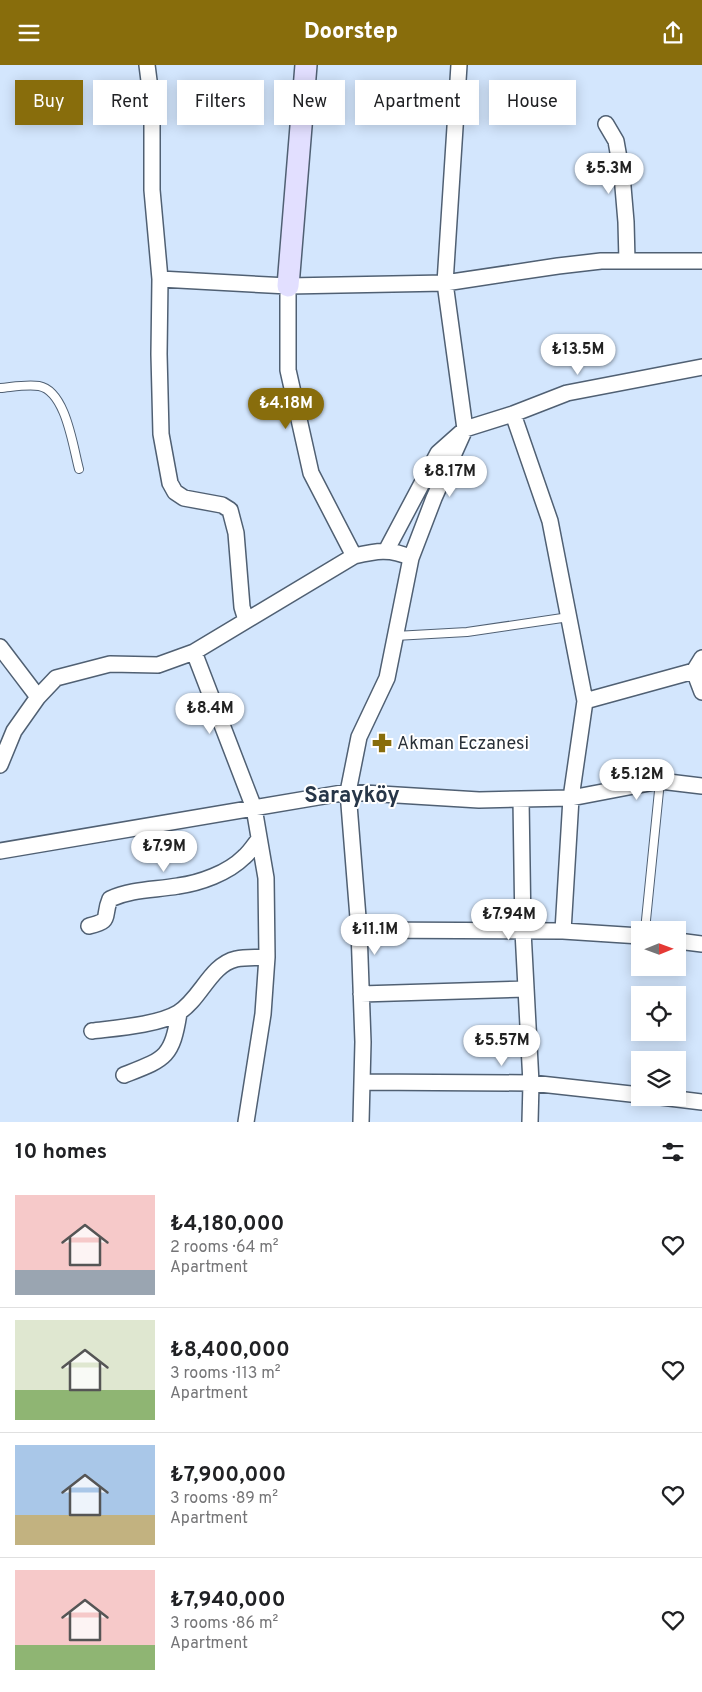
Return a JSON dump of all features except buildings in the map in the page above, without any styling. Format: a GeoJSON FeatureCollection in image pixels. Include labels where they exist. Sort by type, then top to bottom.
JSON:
{"type":"FeatureCollection","features":[{"type":"Feature","properties":{"kind":"street"},"geometry":{"type":"LineString","coordinates":[[148,65],[152,104],[152,190],[160,279],[158,354],[161,434],[170,483],[175,492],[184,498],[222,505],[230,510],[236,533],[242,607],[246,620]]}},
{"type":"Feature","properties":{"kind":"street"},"geometry":{"type":"LineString","coordinates":[[306,65],[288,286],[288,370],[311,473],[354,556]]}},
{"type":"Feature","properties":{"kind":"street"},"geometry":{"type":"LineString","coordinates":[[361,1122],[363,1042],[359,930],[348,792],[359,737],[387,678],[411,558],[434,498],[465,429],[445,283],[459,65]]}},
{"type":"Feature","properties":{"kind":"street"},"geometry":{"type":"LineString","coordinates":[[606,124],[616,141],[622,175],[627,261]]}},
{"type":"Feature","properties":{"kind":"street"},"geometry":{"type":"LineString","coordinates":[[160,279],[288,286],[445,283],[601,261],[702,261]]}},
{"type":"Feature","properties":{"kind":"street"},"geometry":{"type":"LineString","coordinates":[[386,551],[438,453],[465,429],[513,414],[567,393],[702,367]]}},
{"type":"Feature","properties":{"kind":"street"},"geometry":{"type":"LineString","coordinates":[[513,414],[550,521],[585,701],[572,799],[563,931]]}},
{"type":"Feature","properties":{"kind":"street"},"geometry":{"type":"LineString","coordinates":[[0,765],[7,732],[56,678],[110,664],[158,665],[194,652],[354,556],[386,551],[400,553],[411,558]]}},
{"type":"Feature","properties":{"kind":"street"},"geometry":{"type":"LineString","coordinates":[[0,647],[38,697]]}},
{"type":"Feature","properties":{"kind":"street"},"geometry":{"type":"LineString","coordinates":[[194,652],[254,808],[266,879],[267,957],[264,1014],[246,1122]]}},
{"type":"Feature","properties":{"kind":"street"},"geometry":{"type":"LineString","coordinates":[[585,701],[694,671],[702,658]]}},
{"type":"Feature","properties":{"kind":"street"},"geometry":{"type":"LineString","coordinates":[[694,671],[702,692]]}},
{"type":"Feature","properties":{"kind":"street"},"geometry":{"type":"LineString","coordinates":[[0,851],[348,792],[479,800],[572,799],[660,781],[702,786]]}},
{"type":"Feature","properties":{"kind":"street"},"geometry":{"type":"LineString","coordinates":[[521,799],[523,931],[531,1083],[530,1122]]}},
{"type":"Feature","properties":{"kind":"street"},"geometry":{"type":"LineString","coordinates":[[89,926],[102,923],[106,918],[110,899],[123,893],[180,886],[208,877],[230,868],[244,857],[259,839]]}},
{"type":"Feature","properties":{"kind":"street"},"geometry":{"type":"LineString","coordinates":[[359,930],[563,931],[631,935]]}},
{"type":"Feature","properties":{"kind":"street"},"geometry":{"type":"LineString","coordinates":[[686,942],[702,944]]}},
{"type":"Feature","properties":{"kind":"street"},"geometry":{"type":"LineString","coordinates":[[92,1031],[168,1018],[179,1013],[198,995],[212,974],[220,967],[236,959],[267,957]]}},
{"type":"Feature","properties":{"kind":"street"},"geometry":{"type":"LineString","coordinates":[[361,994],[526,989]]}},
{"type":"Feature","properties":{"kind":"street"},"geometry":{"type":"LineString","coordinates":[[124,1075],[152,1064],[167,1052],[176,1034],[179,1013]]}},
{"type":"Feature","properties":{"kind":"street"},"geometry":{"type":"LineString","coordinates":[[362,1082],[531,1083],[631,1094]]}},
{"type":"Feature","properties":{"kind":"street"},"geometry":{"type":"LineString","coordinates":[[686,1100],[702,1102]]}},
{"type":"Feature","properties":{"kind":"lane"},"geometry":{"type":"LineString","coordinates":[[0,388],[38,385],[51,392],[64,412],[79,469]]}},
{"type":"Feature","properties":{"kind":"lane"},"geometry":{"type":"LineString","coordinates":[[395,636],[467,632],[569,617]]}},
{"type":"Feature","properties":{"kind":"lane"},"geometry":{"type":"LineString","coordinates":[[646,921],[660,781]]}},
{"type":"Feature","properties":{"kind":"place","name":"Akman Eczanesi"},"geometry":{"type":"Point","coordinates":[382,743]}},
{"type":"Feature","properties":{"kind":"district","name":"Sarayköy"},"geometry":{"type":"Point","coordinates":[352,794]}}]}
